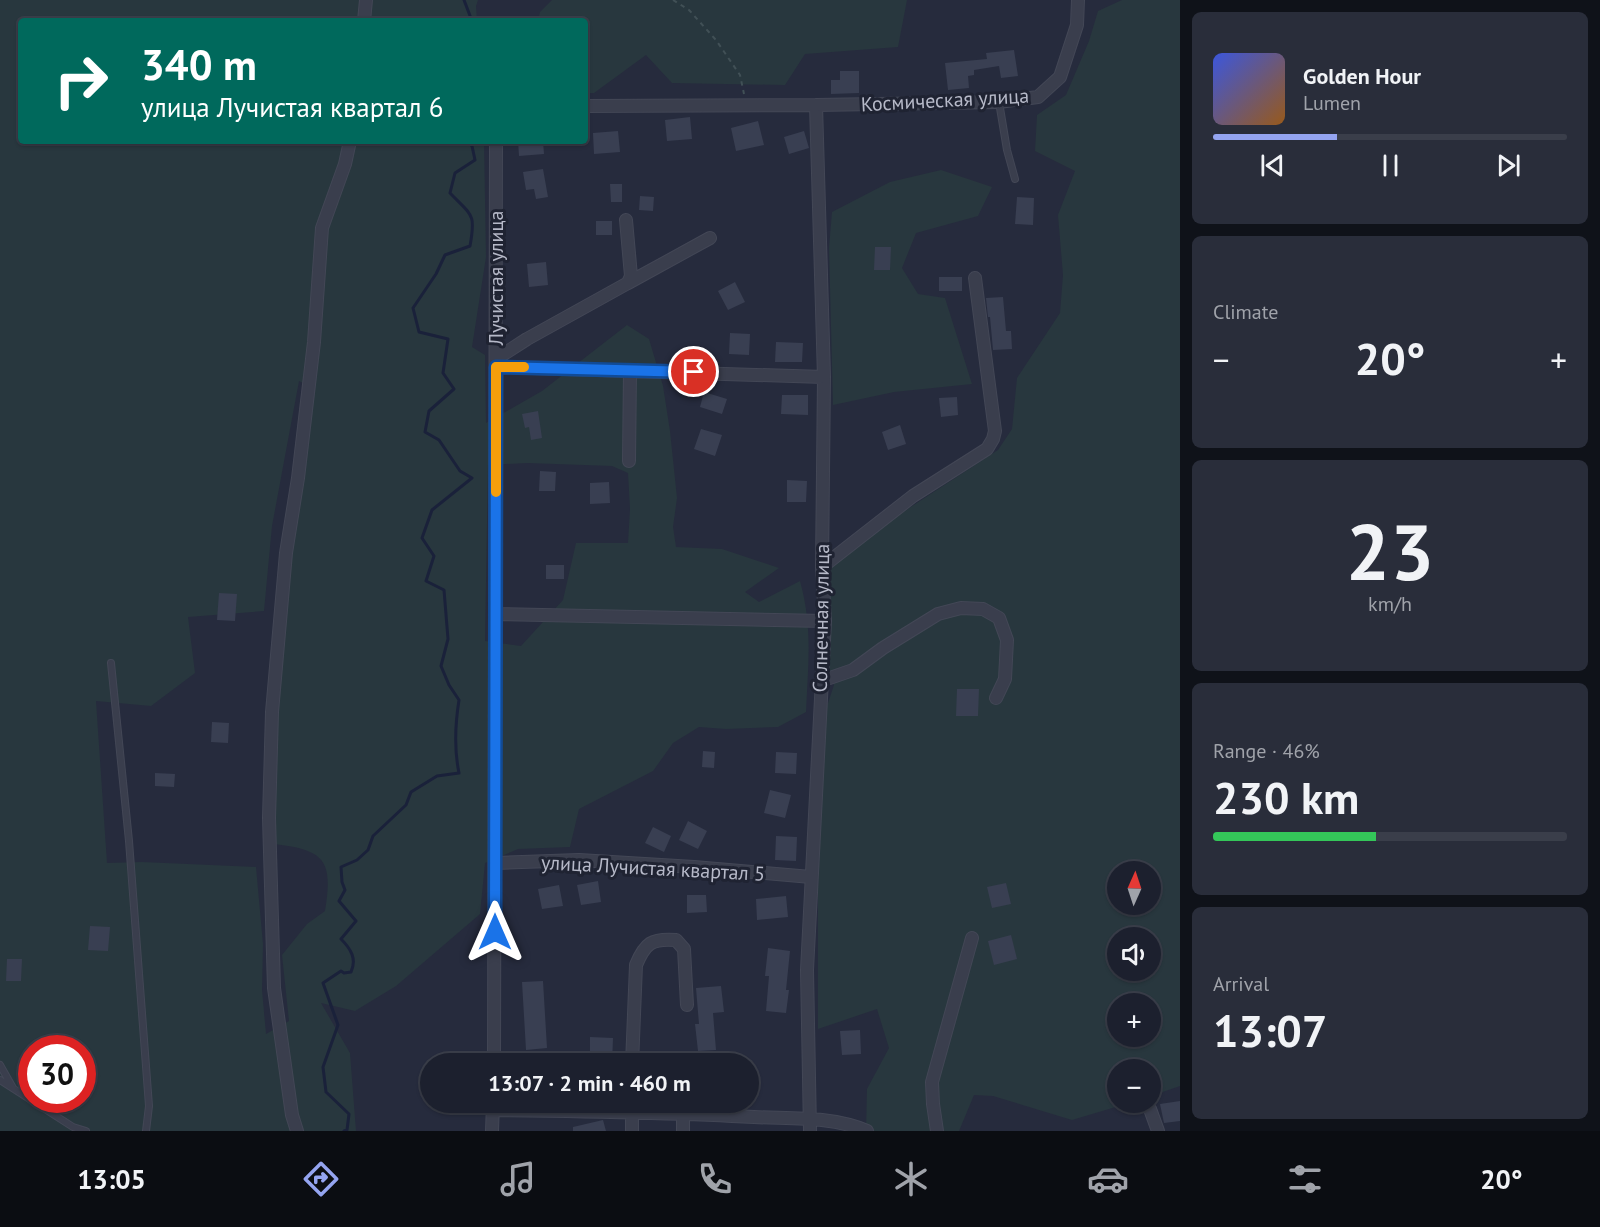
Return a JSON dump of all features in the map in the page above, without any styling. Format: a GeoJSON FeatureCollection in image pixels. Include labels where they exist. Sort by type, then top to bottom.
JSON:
{"type":"FeatureCollection","features":[{"type":"Feature","properties":{"kind":"street"},"geometry":{"type":"LineString","coordinates":[[364,18],[366,0]]}},
{"type":"Feature","properties":{"kind":"street","name":"Космическая улица"},"geometry":{"type":"LineString","coordinates":[[816,105],[999,102],[1038,97],[1060,77],[1077,25],[1078,0]]}},
{"type":"Feature","properties":{"kind":"street"},"geometry":{"type":"LineString","coordinates":[[588,106],[816,105]]}},
{"type":"Feature","properties":{"kind":"street","name":"Солнечная улица"},"geometry":{"type":"LineString","coordinates":[[810,1125],[807,970],[825,621],[822,567],[824,377],[816,105]]}},
{"type":"Feature","properties":{"kind":"street"},"geometry":{"type":"LineString","coordinates":[[297,1131],[290,1104],[274,988],[269,818],[272,711],[286,553],[298,478],[314,342],[322,228],[345,164],[349,144]]}},
{"type":"Feature","properties":{"kind":"street","name":"Лучистая улица"},"geometry":{"type":"LineString","coordinates":[[494,1053],[496,144]]}},
{"type":"Feature","properties":{"kind":"street"},"geometry":{"type":"LineString","coordinates":[[626,220],[631,276],[628,283]]}},
{"type":"Feature","properties":{"kind":"street"},"geometry":{"type":"LineString","coordinates":[[496,363],[527,339],[710,238]]}},
{"type":"Feature","properties":{"kind":"street"},"geometry":{"type":"LineString","coordinates":[[822,567],[913,496],[987,449],[993,440],[995,431],[975,278]]}},
{"type":"Feature","properties":{"kind":"street"},"geometry":{"type":"LineString","coordinates":[[496,363],[824,377]]}},
{"type":"Feature","properties":{"kind":"street"},"geometry":{"type":"LineString","coordinates":[[629,461],[630,370]]}},
{"type":"Feature","properties":{"kind":"street"},"geometry":{"type":"LineString","coordinates":[[821,681],[853,670],[883,648],[938,614],[961,608],[983,609],[999,618],[1007,640],[1005,679],[996,698]]}},
{"type":"Feature","properties":{"kind":"street"},"geometry":{"type":"LineString","coordinates":[[496,614],[825,621]]}},
{"type":"Feature","properties":{"kind":"street","name":"улица Лучистая квартал 5"},"geometry":{"type":"LineString","coordinates":[[496,863],[579,860],[811,877]]}},
{"type":"Feature","properties":{"kind":"street"},"geometry":{"type":"LineString","coordinates":[[937,1131],[932,1083],[972,938]]}},
{"type":"Feature","properties":{"kind":"street"},"geometry":{"type":"LineString","coordinates":[[632,1053],[636,965],[641,953],[649,943],[663,939],[676,940],[684,949],[687,1005]]}},
{"type":"Feature","properties":{"kind":"street"},"geometry":{"type":"LineString","coordinates":[[492,1131],[493,1113]]}},
{"type":"Feature","properties":{"kind":"street"},"geometry":{"type":"LineString","coordinates":[[632,1113],[632,1131]]}},
{"type":"Feature","properties":{"kind":"street"},"geometry":{"type":"LineString","coordinates":[[683,1131],[683,1113],[810,1125],[848,1123],[867,1131]]}},
{"type":"Feature","properties":{"kind":"street"},"geometry":{"type":"LineString","coordinates":[[1151,1113],[1158,1131]]}},
{"type":"Feature","properties":{"kind":"lane"},"geometry":{"type":"LineString","coordinates":[[999,102],[1007,150],[1016,179]]}},
{"type":"Feature","properties":{"kind":"lane"},"geometry":{"type":"LineString","coordinates":[[111,663],[129,841],[149,1094],[146,1131]]}},
{"type":"Feature","properties":{"kind":"lane"},"geometry":{"type":"LineString","coordinates":[[0,1065],[13,1089]]}},
{"type":"Feature","properties":{"kind":"lane"},"geometry":{"type":"LineString","coordinates":[[0,1080],[73,1127],[86,1131]]}},
{"type":"Feature","properties":{"kind":"path"},"geometry":{"type":"LineString","coordinates":[[673,0],[688,10],[716,40],[740,75],[746,105]]}},
{"type":"Feature","properties":{"kind":"shaded area"},"geometry":{"type":"Polygon","coordinates":[[[0,0],[478,0],[477,18],[18,18],[18,144],[484,144],[486,257],[472,347],[485,355],[486,423],[542,391],[627,325],[649,339],[663,386],[677,498],[673,527],[676,547],[722,549],[779,568],[745,592],[759,602],[800,581],[808,631],[806,712],[778,727],[726,729],[699,727],[673,743],[653,771],[579,809],[570,847],[518,849],[485,863],[480,914],[396,986],[355,1011],[321,1003],[350,1053],[356,1131],[0,1131],[0,0]],[[299,381],[272,526],[264,611],[188,617],[195,673],[151,706],[96,701],[107,863],[142,862],[256,867],[263,944],[262,990],[266,1034],[289,1021],[282,955],[307,924],[325,911],[327,894],[328,880],[322,861],[305,850],[274,844],[277,721],[291,553],[313,388],[299,381]],[[527,463],[488,465],[485,641],[521,646],[563,600],[576,543],[628,543],[630,509],[628,473],[612,466],[527,463]]]}},
{"type":"Feature","properties":{"kind":"shaded area"},"geometry":{"type":"Polygon","coordinates":[[[552,0],[907,0],[898,47],[805,54],[785,85],[672,83],[646,55],[594,93],[588,93],[588,18],[539,18],[540,12],[552,0]]]}},
{"type":"Feature","properties":{"kind":"shaded area"},"geometry":{"type":"Polygon","coordinates":[[[1122,0],[1180,0],[1180,1086],[1161,1093],[1161,1059],[1107,1059],[1107,1110],[1072,1120],[993,1096],[974,1095],[959,1131],[866,1131],[867,1089],[889,1048],[877,1009],[818,1029],[818,887],[826,709],[834,685],[825,675],[828,568],[900,514],[998,450],[1012,429],[1017,378],[1060,313],[1063,275],[1058,215],[1075,171],[1035,151],[1037,115],[1066,95],[1089,41],[1098,11],[1122,0]]]}},
{"type":"Feature","properties":{"kind":"shaded area"},"geometry":{"type":"Polygon","coordinates":[[[941,170],[992,187],[978,216],[916,233],[902,268],[918,294],[945,298],[972,384],[894,392],[833,405],[829,248],[832,212],[890,182],[941,170]]]}},
{"type":"Feature","properties":{"kind":"building"},"geometry":{"type":"Polygon","coordinates":[[[1014,50],[1018,76],[1001,78],[999,66],[974,70],[974,75],[968,76],[969,88],[948,90],[945,63],[987,59],[986,53],[1014,50]]]}},
{"type":"Feature","properties":{"kind":"building"},"geometry":{"type":"Polygon","coordinates":[[[840,71],[859,71],[859,93],[831,94],[831,80],[840,80],[840,71]]]}},
{"type":"Feature","properties":{"kind":"building"},"geometry":{"type":"Polygon","coordinates":[[[690,117],[692,139],[667,141],[665,120],[690,117]]]}},
{"type":"Feature","properties":{"kind":"building"},"geometry":{"type":"Polygon","coordinates":[[[758,121],[764,145],[736,151],[731,128],[758,121]]]}},
{"type":"Feature","properties":{"kind":"building"},"geometry":{"type":"Polygon","coordinates":[[[618,131],[620,152],[594,154],[593,133],[618,131]]]}},
{"type":"Feature","properties":{"kind":"building"},"geometry":{"type":"Polygon","coordinates":[[[804,131],[809,148],[789,154],[784,137],[804,131]]]}},
{"type":"Feature","properties":{"kind":"building"},"geometry":{"type":"Polygon","coordinates":[[[518,144],[543,144],[544,154],[519,156],[518,144]]]}},
{"type":"Feature","properties":{"kind":"building"},"geometry":{"type":"Polygon","coordinates":[[[543,169],[548,197],[536,199],[534,189],[526,190],[523,172],[543,169]]]}},
{"type":"Feature","properties":{"kind":"building"},"geometry":{"type":"Polygon","coordinates":[[[610,184],[622,184],[622,202],[611,202],[610,184]]]}},
{"type":"Feature","properties":{"kind":"building"},"geometry":{"type":"Polygon","coordinates":[[[640,196],[654,197],[653,211],[639,210],[640,196]]]}},
{"type":"Feature","properties":{"kind":"building"},"geometry":{"type":"Polygon","coordinates":[[[1017,197],[1034,198],[1033,225],[1015,224],[1017,197]]]}},
{"type":"Feature","properties":{"kind":"building"},"geometry":{"type":"Polygon","coordinates":[[[596,221],[612,221],[612,235],[596,235],[596,221]]]}},
{"type":"Feature","properties":{"kind":"building"},"geometry":{"type":"Polygon","coordinates":[[[875,247],[891,247],[890,270],[874,270],[875,247]]]}},
{"type":"Feature","properties":{"kind":"building"},"geometry":{"type":"Polygon","coordinates":[[[546,262],[548,285],[529,287],[527,264],[546,262]]]}},
{"type":"Feature","properties":{"kind":"building"},"geometry":{"type":"Polygon","coordinates":[[[939,277],[962,277],[962,291],[939,291],[939,277]]]}},
{"type":"Feature","properties":{"kind":"building"},"geometry":{"type":"Polygon","coordinates":[[[735,282],[745,302],[728,310],[718,291],[735,282]]]}},
{"type":"Feature","properties":{"kind":"building"},"geometry":{"type":"Polygon","coordinates":[[[1003,297],[1006,331],[1011,331],[1012,349],[993,350],[986,298],[1003,297]]]}},
{"type":"Feature","properties":{"kind":"building"},"geometry":{"type":"Polygon","coordinates":[[[730,333],[750,334],[749,355],[729,354],[730,333]]]}},
{"type":"Feature","properties":{"kind":"building"},"geometry":{"type":"Polygon","coordinates":[[[776,342],[803,343],[802,362],[775,362],[776,342]]]}},
{"type":"Feature","properties":{"kind":"building"},"geometry":{"type":"Polygon","coordinates":[[[704,392],[727,399],[722,414],[700,407],[704,392]]]}},
{"type":"Feature","properties":{"kind":"building"},"geometry":{"type":"Polygon","coordinates":[[[782,395],[808,395],[808,415],[781,414],[782,395]]]}},
{"type":"Feature","properties":{"kind":"building"},"geometry":{"type":"Polygon","coordinates":[[[957,397],[958,415],[941,417],[939,398],[957,397]]]}},
{"type":"Feature","properties":{"kind":"building"},"geometry":{"type":"Polygon","coordinates":[[[538,411],[542,438],[531,440],[529,427],[525,428],[522,414],[538,411]]]}},
{"type":"Feature","properties":{"kind":"building"},"geometry":{"type":"Polygon","coordinates":[[[900,425],[906,444],[888,450],[882,432],[900,425]]]}},
{"type":"Feature","properties":{"kind":"building"},"geometry":{"type":"Polygon","coordinates":[[[701,429],[722,435],[715,456],[694,449],[701,429]]]}},
{"type":"Feature","properties":{"kind":"building"},"geometry":{"type":"Polygon","coordinates":[[[540,471],[556,472],[555,491],[539,491],[540,471]]]}},
{"type":"Feature","properties":{"kind":"building"},"geometry":{"type":"Polygon","coordinates":[[[787,480],[807,481],[806,502],[787,502],[787,480]]]}},
{"type":"Feature","properties":{"kind":"building"},"geometry":{"type":"Polygon","coordinates":[[[609,482],[610,503],[590,504],[590,483],[609,482]]]}},
{"type":"Feature","properties":{"kind":"building"},"geometry":{"type":"Polygon","coordinates":[[[546,565],[564,565],[564,579],[546,579],[546,565]]]}},
{"type":"Feature","properties":{"kind":"building"},"geometry":{"type":"Polygon","coordinates":[[[219,593],[237,594],[235,621],[217,620],[219,593]]]}},
{"type":"Feature","properties":{"kind":"building"},"geometry":{"type":"Polygon","coordinates":[[[957,689],[979,689],[978,716],[956,716],[957,689]]]}},
{"type":"Feature","properties":{"kind":"building"},"geometry":{"type":"Polygon","coordinates":[[[212,722],[229,723],[228,743],[211,742],[212,722]]]}},
{"type":"Feature","properties":{"kind":"building"},"geometry":{"type":"Polygon","coordinates":[[[703,751],[715,752],[714,768],[702,767],[703,751]]]}},
{"type":"Feature","properties":{"kind":"building"},"geometry":{"type":"Polygon","coordinates":[[[776,752],[797,753],[796,774],[775,773],[776,752]]]}},
{"type":"Feature","properties":{"kind":"building"},"geometry":{"type":"Polygon","coordinates":[[[155,773],[175,774],[174,787],[155,786],[155,773]]]}},
{"type":"Feature","properties":{"kind":"building"},"geometry":{"type":"Polygon","coordinates":[[[770,790],[791,795],[785,818],[764,813],[770,790]]]}},
{"type":"Feature","properties":{"kind":"building"},"geometry":{"type":"Polygon","coordinates":[[[688,821],[707,831],[698,849],[679,840],[688,821]]]}},
{"type":"Feature","properties":{"kind":"building"},"geometry":{"type":"Polygon","coordinates":[[[653,827],[671,836],[664,852],[645,843],[653,827]]]}},
{"type":"Feature","properties":{"kind":"building"},"geometry":{"type":"Polygon","coordinates":[[[776,836],[797,837],[796,861],[775,860],[776,836]]]}},
{"type":"Feature","properties":{"kind":"building"},"geometry":{"type":"Polygon","coordinates":[[[598,881],[601,902],[581,905],[577,885],[598,881]]]}},
{"type":"Feature","properties":{"kind":"building"},"geometry":{"type":"Polygon","coordinates":[[[1006,883],[1011,904],[992,908],[987,887],[1006,883]]]}},
{"type":"Feature","properties":{"kind":"building"},"geometry":{"type":"Polygon","coordinates":[[[559,885],[563,906],[542,909],[538,889],[559,885]]]}},
{"type":"Feature","properties":{"kind":"building"},"geometry":{"type":"Polygon","coordinates":[[[687,895],[706,895],[707,912],[687,913],[687,895]]]}},
{"type":"Feature","properties":{"kind":"building"},"geometry":{"type":"Polygon","coordinates":[[[786,896],[788,917],[757,920],[756,899],[786,896]]]}},
{"type":"Feature","properties":{"kind":"building"},"geometry":{"type":"Polygon","coordinates":[[[90,926],[110,927],[108,951],[88,950],[90,926]]]}},
{"type":"Feature","properties":{"kind":"building"},"geometry":{"type":"Polygon","coordinates":[[[1011,935],[1017,959],[994,965],[988,941],[1011,935]]]}},
{"type":"Feature","properties":{"kind":"building"},"geometry":{"type":"Polygon","coordinates":[[[768,948],[790,951],[786,1013],[766,1011],[769,976],[765,976],[768,948]]]}},
{"type":"Feature","properties":{"kind":"building"},"geometry":{"type":"Polygon","coordinates":[[[7,959],[22,959],[21,981],[6,981],[7,959]]]}},
{"type":"Feature","properties":{"kind":"building"},"geometry":{"type":"Polygon","coordinates":[[[543,981],[547,1048],[526,1050],[522,982],[543,981]]]}},
{"type":"Feature","properties":{"kind":"building"},"geometry":{"type":"Polygon","coordinates":[[[721,986],[724,1012],[713,1013],[716,1050],[698,1051],[695,1024],[699,1024],[696,988],[721,986]]]}},
{"type":"Feature","properties":{"kind":"building"},"geometry":{"type":"Polygon","coordinates":[[[860,1030],[861,1054],[842,1055],[840,1031],[860,1030]]]}},
{"type":"Feature","properties":{"kind":"building"},"geometry":{"type":"Polygon","coordinates":[[[590,1037],[613,1038],[612,1053],[590,1053],[590,1037]]]}},
{"type":"Feature","properties":{"kind":"building"},"geometry":{"type":"Polygon","coordinates":[[[1180,1101],[1180,1121],[1164,1123],[1161,1104],[1180,1101]]]}},
{"type":"Feature","properties":{"kind":"building"},"geometry":{"type":"Polygon","coordinates":[[[603,1120],[606,1131],[573,1131],[573,1127],[603,1120]]]}},
{"type":"Feature","properties":{"kind":"waterway"},"geometry":{"type":"LineString","coordinates":[[464,0],[471,18]]}},
{"type":"Feature","properties":{"kind":"waterway"},"geometry":{"type":"LineString","coordinates":[[344,1131],[347,1130],[349,1114],[326,1092],[323,1067],[338,1025],[323,983],[341,971],[351,972],[353,967],[350,950],[341,939],[356,921],[339,901],[345,890],[341,867],[357,860],[368,850],[373,836],[406,805],[411,792],[437,776],[459,773],[456,755],[459,700],[449,685],[441,666],[448,639],[444,590],[426,581],[434,556],[422,538],[432,510],[472,478],[460,471],[439,440],[425,432],[429,411],[454,389],[443,373],[448,339],[419,332],[413,308],[436,274],[445,255],[470,246],[472,221],[468,211],[450,193],[455,173],[475,160],[470,144]]}},
{"type":"Feature","properties":{"kind":"slow traffic"},"geometry":{"type":"LineString","coordinates":[[496,492],[496,367],[524,367]]}},
{"type":"Feature","properties":{"kind":"route"},"geometry":{"type":"LineString","coordinates":[[495,932],[496,367],[694,372]]}}]}
